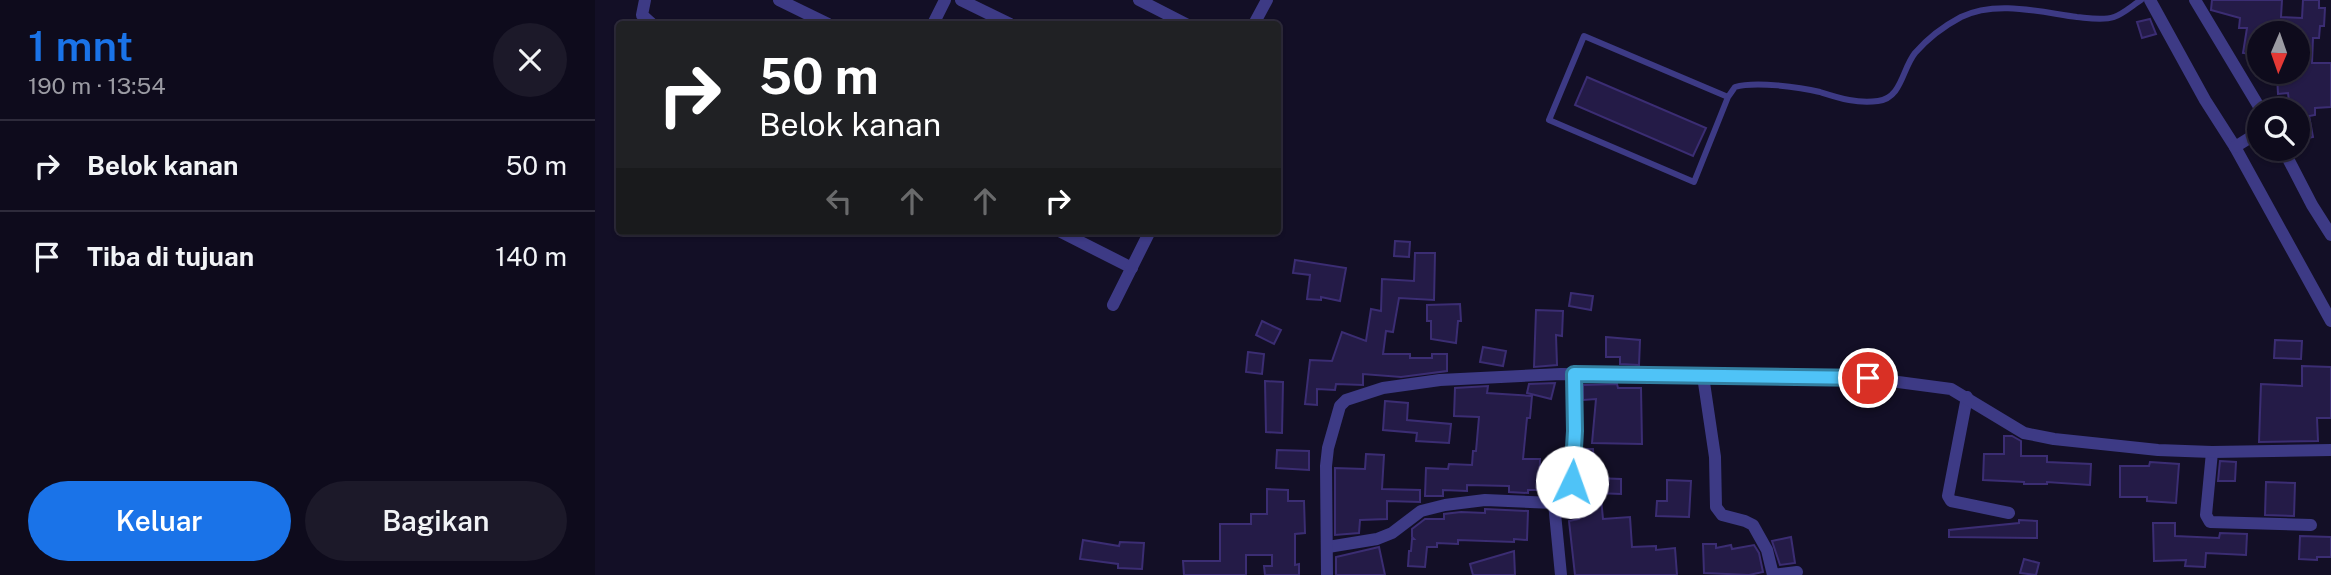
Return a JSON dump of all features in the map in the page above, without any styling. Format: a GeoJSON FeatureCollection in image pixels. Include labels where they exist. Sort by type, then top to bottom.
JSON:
{"type":"FeatureCollection","features":[{"type":"Feature","properties":{"kind":"street"},"geometry":{"type":"LineString","coordinates":[[645,0],[642,15],[648,21]]}},
{"type":"Feature","properties":{"kind":"street"},"geometry":{"type":"LineString","coordinates":[[779,0],[822,21]]}},
{"type":"Feature","properties":{"kind":"street"},"geometry":{"type":"LineString","coordinates":[[934,21],[945,0]]}},
{"type":"Feature","properties":{"kind":"street"},"geometry":{"type":"LineString","coordinates":[[961,0],[1004,21]]}},
{"type":"Feature","properties":{"kind":"street"},"geometry":{"type":"LineString","coordinates":[[1139,0],[1181,21]]}},
{"type":"Feature","properties":{"kind":"street"},"geometry":{"type":"LineString","coordinates":[[1256,21],[1267,0]]}},
{"type":"Feature","properties":{"kind":"street"},"geometry":{"type":"LineString","coordinates":[[2150,0],[2331,321]]}},
{"type":"Feature","properties":{"kind":"street"},"geometry":{"type":"LineString","coordinates":[[2195,0],[2254,98]]}},
{"type":"Feature","properties":{"kind":"street"},"geometry":{"type":"LineString","coordinates":[[2235,147],[2247,140]]}},
{"type":"Feature","properties":{"kind":"street"},"geometry":{"type":"LineString","coordinates":[[2289,161],[2331,235]]}},
{"type":"Feature","properties":{"kind":"street"},"geometry":{"type":"LineString","coordinates":[[1067,235],[1132,268]]}},
{"type":"Feature","properties":{"kind":"street"},"geometry":{"type":"LineString","coordinates":[[1113,305],[1148,235]]}},
{"type":"Feature","properties":{"kind":"street"},"geometry":{"type":"LineString","coordinates":[[1328,547],[1377,539],[1392,533],[1421,511],[1445,505],[1485,500],[1554,503],[1570,493],[1575,431],[1574,374]]}},
{"type":"Feature","properties":{"kind":"street"},"geometry":{"type":"LineString","coordinates":[[1327,575],[1325,510],[1328,449],[1340,406],[1346,400],[1383,388],[1440,380],[1574,374],[1868,378],[1951,389],[2024,433],[2054,439],[2158,450],[2331,450]]}},
{"type":"Feature","properties":{"kind":"street"},"geometry":{"type":"LineString","coordinates":[[1703,376],[1715,457],[1716,507],[1722,514],[1753,525],[1767,550],[1773,575],[1797,572]]}},
{"type":"Feature","properties":{"kind":"street"},"geometry":{"type":"LineString","coordinates":[[1967,397],[1948,496],[1951,501],[2009,513]]}},
{"type":"Feature","properties":{"kind":"street"},"geometry":{"type":"LineString","coordinates":[[2213,452],[2206,515],[2210,522],[2311,525]]}},
{"type":"Feature","properties":{"kind":"street"},"geometry":{"type":"LineString","coordinates":[[1554,503],[1561,575]]}},
{"type":"Feature","properties":{"kind":"lane"},"geometry":{"type":"LineString","coordinates":[[1728,97],[1584,36],[1549,120],[1694,182],[1728,97],[1735,87],[1752,83],[1812,90],[1855,102],[1879,102],[1895,92],[1914,55],[1930,37],[1976,10],[1998,8],[2109,18],[2117,16],[2141,0]]}},
{"type":"Feature","properties":{"kind":"building"},"geometry":{"type":"Polygon","coordinates":[[[2212,0],[2282,0],[2281,17],[2302,18],[2303,0],[2319,0],[2319,8],[2325,8],[2324,26],[2320,26],[2319,38],[2313,38],[2312,63],[2331,63],[2331,107],[2315,108],[2315,115],[2310,116],[2310,98],[2289,98],[2288,93],[2278,94],[2277,84],[2310,84],[2310,21],[2247,21],[2247,28],[2239,28],[2240,18],[2211,10],[2212,0]]]}},
{"type":"Feature","properties":{"kind":"building"},"geometry":{"type":"Polygon","coordinates":[[[2150,19],[2156,34],[2142,38],[2137,22],[2150,19]]]}},
{"type":"Feature","properties":{"kind":"building"},"geometry":{"type":"Polygon","coordinates":[[[2247,28],[2247,54],[2243,53],[2247,28]]]}},
{"type":"Feature","properties":{"kind":"building"},"geometry":{"type":"Polygon","coordinates":[[[1587,77],[1706,128],[1693,156],[1575,105],[1587,77]]]}},
{"type":"Feature","properties":{"kind":"building"},"geometry":{"type":"Polygon","coordinates":[[[1395,241],[1410,242],[1409,257],[1394,256],[1395,241]]]}},
{"type":"Feature","properties":{"kind":"building"},"geometry":{"type":"Polygon","coordinates":[[[1415,253],[1435,253],[1434,300],[1399,298],[1393,332],[1386,331],[1383,354],[1410,354],[1410,358],[1432,358],[1432,354],[1447,354],[1447,371],[1401,377],[1363,374],[1363,385],[1336,384],[1335,390],[1317,389],[1317,405],[1305,404],[1310,360],[1332,361],[1342,332],[1366,341],[1371,309],[1381,311],[1382,279],[1414,281],[1415,253]]]}},
{"type":"Feature","properties":{"kind":"building"},"geometry":{"type":"Polygon","coordinates":[[[1295,260],[1346,268],[1340,301],[1321,297],[1321,300],[1307,299],[1310,275],[1293,273],[1295,260]]]}},
{"type":"Feature","properties":{"kind":"building"},"geometry":{"type":"Polygon","coordinates":[[[1571,293],[1593,296],[1591,310],[1569,306],[1571,293]]]}},
{"type":"Feature","properties":{"kind":"building"},"geometry":{"type":"Polygon","coordinates":[[[1460,304],[1461,321],[1458,321],[1456,343],[1431,339],[1431,321],[1427,321],[1427,305],[1460,304]]]}},
{"type":"Feature","properties":{"kind":"building"},"geometry":{"type":"Polygon","coordinates":[[[1536,310],[1563,311],[1562,336],[1556,335],[1557,365],[1534,367],[1536,310]]]}},
{"type":"Feature","properties":{"kind":"building"},"geometry":{"type":"Polygon","coordinates":[[[1262,321],[1281,330],[1274,344],[1256,335],[1262,321]]]}},
{"type":"Feature","properties":{"kind":"building"},"geometry":{"type":"Polygon","coordinates":[[[1606,337],[1640,340],[1639,365],[1620,364],[1620,357],[1606,357],[1606,337]]]}},
{"type":"Feature","properties":{"kind":"building"},"geometry":{"type":"Polygon","coordinates":[[[2275,340],[2302,341],[2301,359],[2274,358],[2275,340]]]}},
{"type":"Feature","properties":{"kind":"building"},"geometry":{"type":"Polygon","coordinates":[[[1483,347],[1506,351],[1503,366],[1480,362],[1483,347]]]}},
{"type":"Feature","properties":{"kind":"building"},"geometry":{"type":"Polygon","coordinates":[[[1248,352],[1264,354],[1262,374],[1246,372],[1248,352]]]}},
{"type":"Feature","properties":{"kind":"building"},"geometry":{"type":"Polygon","coordinates":[[[2302,366],[2331,367],[2331,418],[2317,418],[2318,441],[2259,442],[2261,384],[2302,386],[2302,366]]]}},
{"type":"Feature","properties":{"kind":"building"},"geometry":{"type":"Polygon","coordinates":[[[1265,381],[1283,382],[1282,433],[1266,432],[1265,381]]]}},
{"type":"Feature","properties":{"kind":"building"},"geometry":{"type":"Polygon","coordinates":[[[1555,383],[1551,399],[1527,393],[1529,384],[1555,383]]]}},
{"type":"Feature","properties":{"kind":"building"},"geometry":{"type":"Polygon","coordinates":[[[1617,384],[1618,388],[1641,388],[1642,444],[1592,443],[1596,399],[1583,400],[1583,385],[1617,384]]]}},
{"type":"Feature","properties":{"kind":"building"},"geometry":{"type":"Polygon","coordinates":[[[1488,386],[1487,393],[1532,396],[1523,459],[1540,459],[1539,490],[1528,490],[1528,493],[1509,492],[1509,486],[1467,485],[1467,491],[1443,490],[1443,496],[1425,496],[1426,468],[1448,469],[1449,464],[1472,465],[1473,451],[1476,451],[1479,417],[1454,416],[1455,388],[1488,386]]]}},
{"type":"Feature","properties":{"kind":"building"},"geometry":{"type":"Polygon","coordinates":[[[1385,401],[1408,403],[1407,420],[1451,424],[1449,443],[1416,441],[1417,433],[1383,430],[1385,401]]]}},
{"type":"Feature","properties":{"kind":"building"},"geometry":{"type":"Polygon","coordinates":[[[2004,436],[2012,436],[2021,441],[2021,456],[2047,456],[2047,462],[2091,464],[2090,485],[1983,480],[1984,454],[2004,454],[2004,436]]]}},
{"type":"Feature","properties":{"kind":"building"},"geometry":{"type":"Polygon","coordinates":[[[1583,449],[1593,449],[1595,478],[1581,479],[1583,449]]]}},
{"type":"Feature","properties":{"kind":"building"},"geometry":{"type":"Polygon","coordinates":[[[1277,450],[1309,451],[1309,470],[1276,468],[1277,450]]]}},
{"type":"Feature","properties":{"kind":"building"},"geometry":{"type":"Polygon","coordinates":[[[1366,454],[1384,455],[1382,489],[1420,490],[1420,502],[1387,501],[1387,519],[1360,520],[1359,533],[1335,535],[1335,468],[1365,469],[1366,454]]]}},
{"type":"Feature","properties":{"kind":"building"},"geometry":{"type":"Polygon","coordinates":[[[2220,461],[2236,462],[2235,481],[2218,481],[2220,461]]]}},
{"type":"Feature","properties":{"kind":"building"},"geometry":{"type":"Polygon","coordinates":[[[2150,462],[2179,464],[2176,503],[2147,501],[2147,497],[2120,497],[2120,466],[2149,466],[2150,462]]]}},
{"type":"Feature","properties":{"kind":"building"},"geometry":{"type":"Polygon","coordinates":[[[1596,478],[1621,479],[1621,494],[1596,493],[1596,478]]]}},
{"type":"Feature","properties":{"kind":"building"},"geometry":{"type":"Polygon","coordinates":[[[1667,480],[1691,481],[1689,517],[1656,516],[1657,501],[1667,501],[1667,480]]]}},
{"type":"Feature","properties":{"kind":"building"},"geometry":{"type":"Polygon","coordinates":[[[2266,482],[2295,483],[2294,516],[2265,515],[2266,482]]]}},
{"type":"Feature","properties":{"kind":"building"},"geometry":{"type":"Polygon","coordinates":[[[1267,489],[1288,490],[1288,501],[1304,501],[1305,533],[1295,534],[1295,565],[1299,564],[1299,575],[1265,575],[1264,566],[1272,566],[1272,555],[1246,555],[1246,575],[1184,575],[1183,561],[1220,561],[1220,524],[1251,524],[1251,514],[1267,514],[1267,489]]]}},
{"type":"Feature","properties":{"kind":"building"},"geometry":{"type":"Polygon","coordinates":[[[1601,498],[1603,519],[1630,517],[1632,547],[1656,546],[1656,550],[1675,548],[1677,575],[1575,575],[1569,521],[1579,519],[1577,501],[1601,498]]]}},
{"type":"Feature","properties":{"kind":"building"},"geometry":{"type":"Polygon","coordinates":[[[1485,509],[1528,511],[1527,540],[1458,540],[1458,544],[1437,543],[1437,547],[1427,547],[1425,567],[1408,566],[1409,551],[1414,539],[1412,529],[1425,519],[1444,519],[1444,514],[1461,512],[1485,513],[1485,509]]]}},
{"type":"Feature","properties":{"kind":"building"},"geometry":{"type":"Polygon","coordinates":[[[2019,520],[2037,521],[2037,538],[1949,537],[1949,530],[2019,523],[2019,520]]]}},
{"type":"Feature","properties":{"kind":"building"},"geometry":{"type":"Polygon","coordinates":[[[2153,523],[2175,523],[2175,536],[2219,538],[2220,533],[2247,534],[2246,555],[2206,553],[2205,567],[2185,566],[2186,560],[2154,561],[2153,523]]]}},
{"type":"Feature","properties":{"kind":"building"},"geometry":{"type":"Polygon","coordinates":[[[2300,536],[2331,537],[2331,557],[2317,557],[2317,560],[2299,559],[2300,536]]]}},
{"type":"Feature","properties":{"kind":"building"},"geometry":{"type":"Polygon","coordinates":[[[1791,537],[1795,563],[1780,565],[1772,541],[1791,537]]]}},
{"type":"Feature","properties":{"kind":"building"},"geometry":{"type":"Polygon","coordinates":[[[1083,540],[1119,546],[1120,542],[1144,543],[1142,569],[1118,568],[1118,564],[1080,559],[1083,540]]]}},
{"type":"Feature","properties":{"kind":"building"},"geometry":{"type":"Polygon","coordinates":[[[1703,544],[1716,544],[1716,548],[1731,545],[1732,549],[1754,545],[1759,553],[1763,572],[1749,575],[1704,573],[1703,544]]]}},
{"type":"Feature","properties":{"kind":"building"},"geometry":{"type":"Polygon","coordinates":[[[1379,547],[1385,575],[1336,575],[1336,557],[1379,547]]]}},
{"type":"Feature","properties":{"kind":"building"},"geometry":{"type":"Polygon","coordinates":[[[1514,551],[1515,575],[1473,575],[1470,564],[1514,551]]]}},
{"type":"Feature","properties":{"kind":"building"},"geometry":{"type":"Polygon","coordinates":[[[2024,559],[2039,563],[2036,575],[2020,573],[2024,559]]]}},
{"type":"Feature","properties":{"kind":"route"},"geometry":{"type":"LineString","coordinates":[[1572,482],[1574,374],[1868,378]]}}]}
